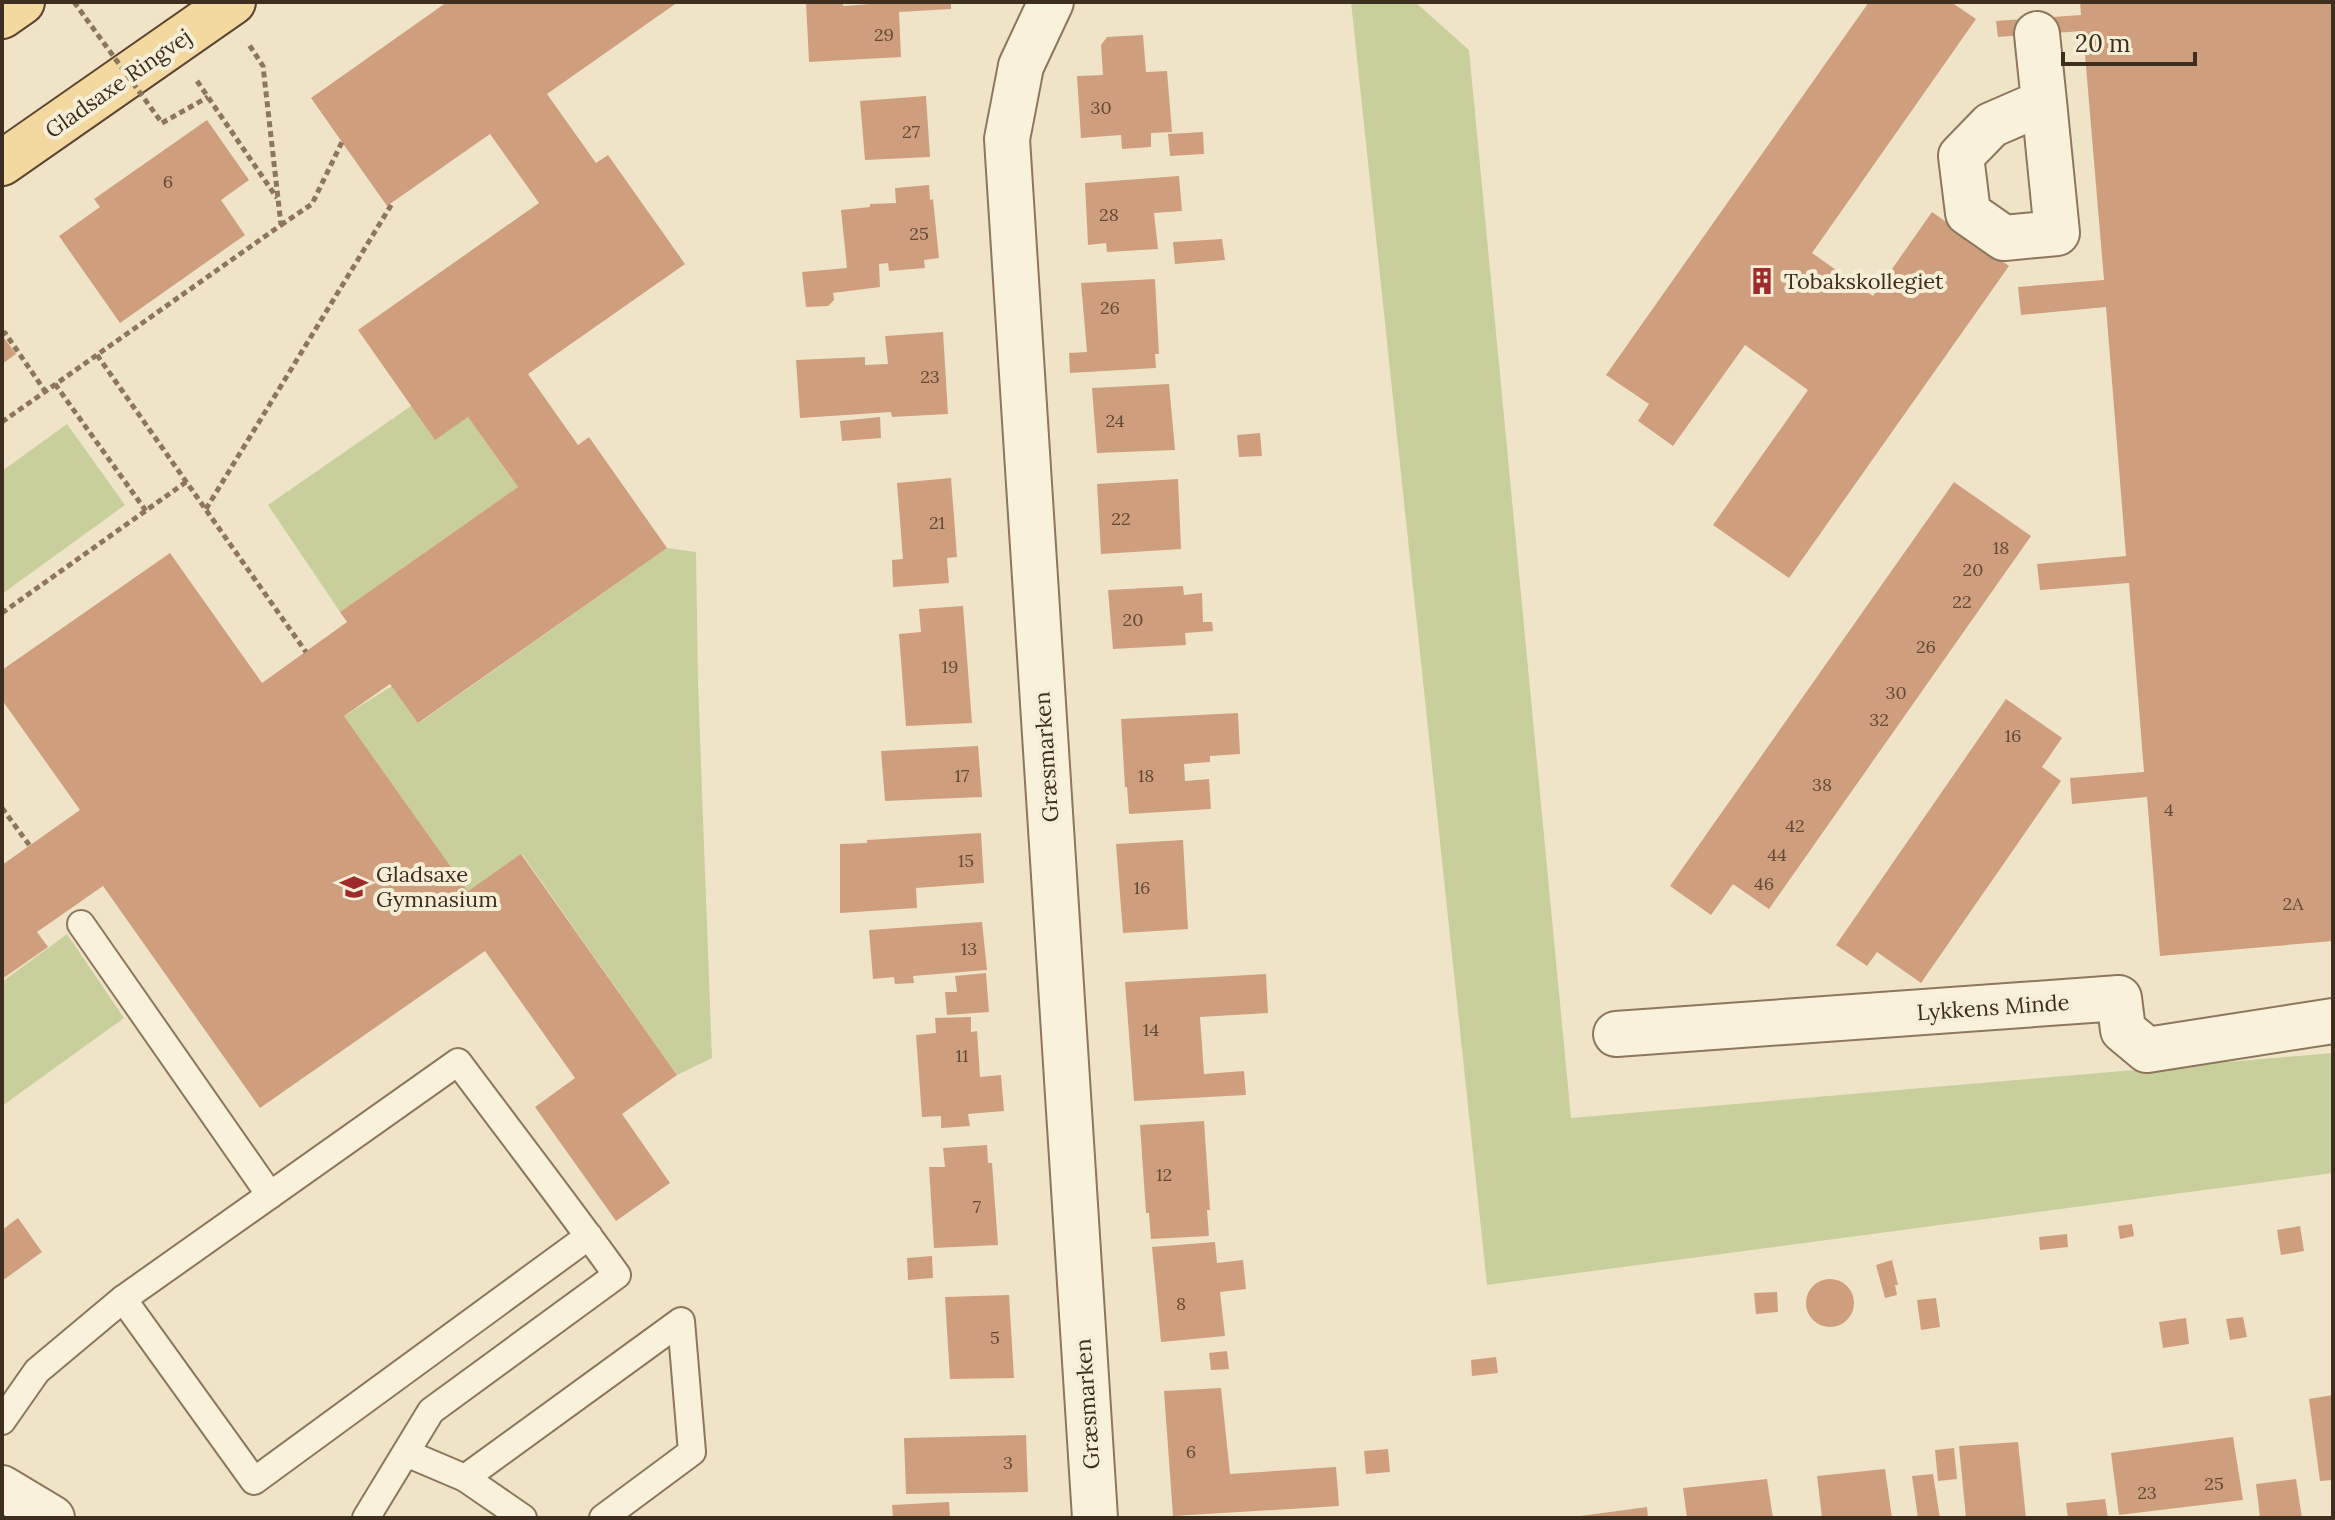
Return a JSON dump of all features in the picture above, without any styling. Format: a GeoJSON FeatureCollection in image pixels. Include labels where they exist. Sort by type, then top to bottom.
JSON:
{"type":"FeatureCollection","features":[{"type":"Feature","properties":{"kind":"main road"},"geometry":{"type":"LineString","coordinates":[[2,16],[22,2]]}},
{"type":"Feature","properties":{"kind":"main road","name":"Gladsaxe Ringvej"},"geometry":{"type":"LineString","coordinates":[[2,163],[238,18]]}},
{"type":"Feature","properties":{"kind":"street","name":"Græsmarken"},"geometry":{"type":"LineString","coordinates":[[1049,3],[1021,66],[1007,139],[1095,1518]]}},
{"type":"Feature","properties":{"kind":"street"},"geometry":{"type":"LineString","coordinates":[[2035,18],[2044,102]]}},
{"type":"Feature","properties":{"kind":"street","name":"Lykkens Minde"},"geometry":{"type":"LineString","coordinates":[[1616,1034],[2119,998],[2123,1030],[2147,1050],[2333,1021]]}},
{"type":"Feature","properties":{"kind":"street"},"geometry":{"type":"LineString","coordinates":[[2,1488],[52,1518]]}},
{"type":"Feature","properties":{"kind":"lane"},"geometry":{"type":"LineString","coordinates":[[81,924],[270,1195]]}},
{"type":"Feature","properties":{"kind":"lane"},"geometry":{"type":"LineString","coordinates":[[2,1421],[37,1371],[123,1299],[458,1062],[617,1275],[431,1411],[366,1518]]}},
{"type":"Feature","properties":{"kind":"lane"},"geometry":{"type":"LineString","coordinates":[[123,1299],[254,1481],[589,1236]]}},
{"type":"Feature","properties":{"kind":"lane"},"geometry":{"type":"LineString","coordinates":[[465,1478],[681,1321],[692,1452],[603,1518]]}},
{"type":"Feature","properties":{"kind":"lane"},"geometry":{"type":"LineString","coordinates":[[406,1453],[465,1478],[523,1518]]}},
{"type":"Feature","properties":{"kind":"path"},"geometry":{"type":"LineString","coordinates":[[74,2],[162,123],[208,97],[278,199]]}},
{"type":"Feature","properties":{"kind":"path"},"geometry":{"type":"LineString","coordinates":[[238,18],[263,66],[281,225]]}},
{"type":"Feature","properties":{"kind":"path"},"geometry":{"type":"LineString","coordinates":[[2,422],[312,204],[342,142]]}},
{"type":"Feature","properties":{"kind":"path"},"geometry":{"type":"LineString","coordinates":[[206,509],[393,202]]}},
{"type":"Feature","properties":{"kind":"path"},"geometry":{"type":"LineString","coordinates":[[2,335],[5,333],[45,391]]}},
{"type":"Feature","properties":{"kind":"path"},"geometry":{"type":"LineString","coordinates":[[96,355],[306,652]]}},
{"type":"Feature","properties":{"kind":"path"},"geometry":{"type":"LineString","coordinates":[[55,384],[146,511]]}},
{"type":"Feature","properties":{"kind":"path"},"geometry":{"type":"LineString","coordinates":[[2,613],[186,482]]}},
{"type":"Feature","properties":{"kind":"path"},"geometry":{"type":"LineString","coordinates":[[2,808],[30,846]]}},
{"type":"Feature","properties":{"kind":"green space"},"geometry":{"type":"Polygon","coordinates":[[[1351,2],[1415,2],[1469,50],[1571,1118],[2333,1053],[2333,1173],[1487,1285],[1351,2]]]}},
{"type":"Feature","properties":{"kind":"green space"},"geometry":{"type":"Polygon","coordinates":[[[411,406],[468,417],[518,487],[340,612],[268,505],[411,406]]]}},
{"type":"Feature","properties":{"kind":"green space"},"geometry":{"type":"Polygon","coordinates":[[[67,424],[125,505],[2,594],[2,471],[67,424]]]}},
{"type":"Feature","properties":{"kind":"green space"},"geometry":{"type":"Polygon","coordinates":[[[667,548],[696,552],[712,1058],[677,1075],[522,854],[468,891],[344,716],[392,686],[419,723],[667,548]]]}},
{"type":"Feature","properties":{"kind":"green space"},"geometry":{"type":"Polygon","coordinates":[[[67,934],[124,1018],[2,1106],[2,982],[67,934]]]}},
{"type":"Feature","properties":{"kind":"building"},"geometry":{"type":"Polygon","coordinates":[[[447,2],[678,2],[547,94],[596,163],[608,155],[685,264],[528,374],[578,445],[589,437],[667,548],[418,723],[390,684],[344,716],[468,891],[521,854],[677,1075],[622,1114],[670,1183],[616,1221],[535,1107],[575,1078],[485,951],[260,1108],[103,886],[37,932],[48,947],[2,979],[2,865],[80,810],[2,700],[2,670],[170,553],[262,683],[347,622],[340,612],[518,487],[468,417],[435,440],[358,330],[539,203],[490,134],[387,206],[311,98],[447,2]]]}},
{"type":"Feature","properties":{"kind":"building"},"geometry":{"type":"Polygon","coordinates":[[[806,2],[843,2],[843,6],[951,2],[951,9],[899,12],[901,57],[809,62],[806,2]]]}},
{"type":"Feature","properties":{"kind":"building","name":"Tobakskollegiet"},"geometry":{"type":"Polygon","coordinates":[[[1869,2],[1951,2],[1976,19],[1812,253],[1873,296],[1932,212],[2009,266],[1789,578],[1713,525],[1808,390],[1745,345],[1673,446],[1638,421],[1649,404],[1606,375],[1869,2]]]}},
{"type":"Feature","properties":{"kind":"building"},"geometry":{"type":"Polygon","coordinates":[[[2080,2],[2333,2],[2333,941],[2160,956],[2147,797],[2072,804],[2070,778],[2144,772],[2129,583],[2040,590],[2037,564],[2126,556],[2106,307],[2021,315],[2018,287],[2104,280],[2083,31],[1998,37],[1996,21],[2081,15],[2080,2]]]}},
{"type":"Feature","properties":{"kind":"building"},"geometry":{"type":"Polygon","coordinates":[[[1143,35],[1146,72],[1167,71],[1172,132],[1151,133],[1151,147],[1122,149],[1121,135],[1081,138],[1077,76],[1103,75],[1101,45],[1107,37],[1143,35]]]}},
{"type":"Feature","properties":{"kind":"building"},"geometry":{"type":"Polygon","coordinates":[[[926,96],[930,157],[865,160],[860,101],[926,96]]]}},
{"type":"Feature","properties":{"kind":"building"},"geometry":{"type":"Polygon","coordinates":[[[207,120],[249,180],[221,200],[245,235],[120,323],[59,236],[100,207],[94,199],[207,120]]]}},
{"type":"Feature","properties":{"kind":"building"},"geometry":{"type":"Polygon","coordinates":[[[1203,132],[1204,154],[1170,156],[1168,134],[1203,132]]]}},
{"type":"Feature","properties":{"kind":"building"},"geometry":{"type":"Polygon","coordinates":[[[1179,176],[1182,211],[1154,213],[1158,249],[1107,252],[1106,243],[1088,245],[1085,183],[1179,176]]]}},
{"type":"Feature","properties":{"kind":"building"},"geometry":{"type":"Polygon","coordinates":[[[929,185],[939,258],[924,260],[925,268],[889,271],[888,263],[879,264],[880,287],[833,293],[834,300],[828,306],[806,307],[802,272],[847,268],[841,210],[896,203],[895,188],[929,185]]]}},
{"type":"Feature","properties":{"kind":"building"},"geometry":{"type":"Polygon","coordinates":[[[1222,239],[1225,260],[1175,264],[1173,242],[1222,239]]]}},
{"type":"Feature","properties":{"kind":"building"},"geometry":{"type":"Polygon","coordinates":[[[1155,279],[1159,354],[1155,354],[1156,368],[1070,373],[1069,353],[1087,352],[1081,283],[1155,279]]]}},
{"type":"Feature","properties":{"kind":"building"},"geometry":{"type":"Polygon","coordinates":[[[943,332],[948,414],[892,417],[891,412],[800,418],[796,360],[865,357],[865,365],[888,364],[885,336],[943,332]]]}},
{"type":"Feature","properties":{"kind":"building"},"geometry":{"type":"Polygon","coordinates":[[[2,335],[16,354],[2,364],[2,335]]]}},
{"type":"Feature","properties":{"kind":"building"},"geometry":{"type":"Polygon","coordinates":[[[1169,384],[1175,450],[1097,453],[1092,388],[1169,384]]]}},
{"type":"Feature","properties":{"kind":"building"},"geometry":{"type":"Polygon","coordinates":[[[880,417],[881,438],[842,441],[840,421],[880,417]]]}},
{"type":"Feature","properties":{"kind":"building"},"geometry":{"type":"Polygon","coordinates":[[[1260,433],[1262,456],[1239,457],[1237,435],[1260,433]]]}},
{"type":"Feature","properties":{"kind":"building"},"geometry":{"type":"Polygon","coordinates":[[[951,478],[957,557],[947,558],[949,583],[893,587],[892,560],[903,559],[897,483],[951,478]]]}},
{"type":"Feature","properties":{"kind":"building"},"geometry":{"type":"Polygon","coordinates":[[[1178,479],[1181,549],[1101,554],[1097,484],[1178,479]]]}},
{"type":"Feature","properties":{"kind":"building"},"geometry":{"type":"Polygon","coordinates":[[[1954,482],[2031,536],[1769,909],[1733,884],[1711,915],[1670,886],[1954,482]]]}},
{"type":"Feature","properties":{"kind":"building"},"geometry":{"type":"Polygon","coordinates":[[[1183,586],[1184,595],[1202,593],[1203,622],[1212,622],[1213,631],[1185,633],[1186,645],[1113,649],[1108,590],[1183,586]]]}},
{"type":"Feature","properties":{"kind":"building"},"geometry":{"type":"Polygon","coordinates":[[[963,606],[972,723],[906,726],[899,634],[921,632],[919,609],[963,606]]]}},
{"type":"Feature","properties":{"kind":"building"},"geometry":{"type":"Polygon","coordinates":[[[2006,699],[2062,738],[2042,767],[2061,781],[1921,983],[1877,952],[1867,966],[1836,945],[2006,699]]]}},
{"type":"Feature","properties":{"kind":"building"},"geometry":{"type":"Polygon","coordinates":[[[1238,713],[1240,754],[1210,756],[1210,762],[1184,764],[1185,781],[1209,779],[1211,809],[1129,814],[1121,719],[1238,713]]]}},
{"type":"Feature","properties":{"kind":"building"},"geometry":{"type":"Polygon","coordinates":[[[978,746],[982,797],[885,801],[881,751],[978,746]]]}},
{"type":"Feature","properties":{"kind":"building"},"geometry":{"type":"Polygon","coordinates":[[[981,833],[984,883],[916,888],[917,908],[840,913],[840,844],[981,833]]]}},
{"type":"Feature","properties":{"kind":"building"},"geometry":{"type":"Polygon","coordinates":[[[1183,840],[1188,929],[1123,933],[1116,844],[1183,840]]]}},
{"type":"Feature","properties":{"kind":"building"},"geometry":{"type":"Polygon","coordinates":[[[982,922],[987,970],[913,976],[914,983],[895,984],[894,977],[873,979],[869,930],[982,922]]]}},
{"type":"Feature","properties":{"kind":"building"},"geometry":{"type":"Polygon","coordinates":[[[986,973],[989,1012],[947,1015],[945,992],[957,992],[955,976],[986,973]]]}},
{"type":"Feature","properties":{"kind":"building"},"geometry":{"type":"Polygon","coordinates":[[[1266,974],[1268,1013],[1200,1017],[1204,1074],[1244,1071],[1246,1095],[1134,1101],[1125,982],[1266,974]]]}},
{"type":"Feature","properties":{"kind":"building"},"geometry":{"type":"Polygon","coordinates":[[[971,1017],[971,1032],[977,1031],[980,1077],[1001,1075],[1004,1111],[968,1114],[970,1126],[941,1128],[941,1116],[922,1117],[916,1035],[936,1033],[935,1018],[971,1017]]]}},
{"type":"Feature","properties":{"kind":"building"},"geometry":{"type":"Polygon","coordinates":[[[1204,1121],[1209,1236],[1151,1239],[1149,1213],[1146,1213],[1140,1125],[1204,1121]]]}},
{"type":"Feature","properties":{"kind":"building"},"geometry":{"type":"Polygon","coordinates":[[[987,1145],[988,1163],[992,1163],[998,1245],[934,1248],[929,1167],[945,1167],[943,1148],[987,1145]]]}},
{"type":"Feature","properties":{"kind":"building"},"geometry":{"type":"Polygon","coordinates":[[[18,1218],[42,1252],[2,1281],[2,1230],[18,1218]]]}},
{"type":"Feature","properties":{"kind":"building"},"geometry":{"type":"Polygon","coordinates":[[[2132,1224],[2134,1236],[2120,1239],[2118,1226],[2132,1224]]]}},
{"type":"Feature","properties":{"kind":"building"},"geometry":{"type":"Polygon","coordinates":[[[2300,1226],[2304,1251],[2281,1255],[2277,1230],[2300,1226]]]}},
{"type":"Feature","properties":{"kind":"building"},"geometry":{"type":"Polygon","coordinates":[[[2067,1234],[2068,1247],[2040,1250],[2039,1237],[2067,1234]]]}},
{"type":"Feature","properties":{"kind":"building"},"geometry":{"type":"Polygon","coordinates":[[[1215,1242],[1217,1263],[1243,1260],[1246,1289],[1220,1292],[1225,1336],[1161,1342],[1152,1247],[1215,1242]]]}},
{"type":"Feature","properties":{"kind":"building"},"geometry":{"type":"Polygon","coordinates":[[[932,1256],[933,1278],[908,1280],[907,1258],[932,1256]]]}},
{"type":"Feature","properties":{"kind":"building"},"geometry":{"type":"Polygon","coordinates":[[[1892,1260],[1898,1285],[1895,1285],[1897,1295],[1885,1298],[1876,1265],[1892,1260]]]}},
{"type":"Feature","properties":{"kind":"building"},"geometry":{"type":"Polygon","coordinates":[[[1830,1279],[1847,1286],[1854,1303],[1847,1320],[1830,1327],[1813,1320],[1806,1303],[1813,1286],[1830,1279]]]}},
{"type":"Feature","properties":{"kind":"building"},"geometry":{"type":"Polygon","coordinates":[[[1777,1292],[1778,1312],[1756,1314],[1754,1293],[1777,1292]]]}},
{"type":"Feature","properties":{"kind":"building"},"geometry":{"type":"Polygon","coordinates":[[[1009,1295],[1014,1378],[950,1379],[945,1297],[1009,1295]]]}},
{"type":"Feature","properties":{"kind":"building"},"geometry":{"type":"Polygon","coordinates":[[[1936,1298],[1940,1327],[1921,1330],[1917,1300],[1936,1298]]]}},
{"type":"Feature","properties":{"kind":"building"},"geometry":{"type":"Polygon","coordinates":[[[2243,1317],[2247,1337],[2230,1340],[2226,1319],[2243,1317]]]}},
{"type":"Feature","properties":{"kind":"building"},"geometry":{"type":"Polygon","coordinates":[[[2186,1318],[2189,1344],[2163,1348],[2159,1322],[2186,1318]]]}},
{"type":"Feature","properties":{"kind":"building"},"geometry":{"type":"Polygon","coordinates":[[[1227,1351],[1229,1369],[1211,1370],[1209,1353],[1227,1351]]]}},
{"type":"Feature","properties":{"kind":"building"},"geometry":{"type":"Polygon","coordinates":[[[1496,1357],[1498,1373],[1472,1376],[1471,1360],[1496,1357]]]}},
{"type":"Feature","properties":{"kind":"building"},"geometry":{"type":"Polygon","coordinates":[[[1221,1388],[1230,1474],[1336,1467],[1339,1506],[1173,1516],[1164,1391],[1221,1388]]]}},
{"type":"Feature","properties":{"kind":"building"},"geometry":{"type":"Polygon","coordinates":[[[2333,1395],[2333,1480],[2320,1481],[2309,1399],[2333,1395]]]}},
{"type":"Feature","properties":{"kind":"building"},"geometry":{"type":"Polygon","coordinates":[[[1026,1435],[1028,1492],[906,1494],[904,1438],[1026,1435]]]}},
{"type":"Feature","properties":{"kind":"building"},"geometry":{"type":"Polygon","coordinates":[[[2233,1437],[2243,1500],[2119,1515],[2111,1453],[2233,1437]]]}},
{"type":"Feature","properties":{"kind":"building"},"geometry":{"type":"Polygon","coordinates":[[[2018,1442],[2026,1518],[1966,1518],[1959,1446],[2018,1442]]]}},
{"type":"Feature","properties":{"kind":"building"},"geometry":{"type":"Polygon","coordinates":[[[1954,1448],[1957,1479],[1938,1481],[1935,1450],[1954,1448]]]}},
{"type":"Feature","properties":{"kind":"building"},"geometry":{"type":"Polygon","coordinates":[[[1388,1449],[1390,1472],[1366,1474],[1364,1451],[1388,1449]]]}},
{"type":"Feature","properties":{"kind":"building"},"geometry":{"type":"Polygon","coordinates":[[[1885,1469],[1892,1518],[1822,1518],[1817,1476],[1885,1469]]]}},
{"type":"Feature","properties":{"kind":"building"},"geometry":{"type":"Polygon","coordinates":[[[1933,1474],[1940,1518],[1918,1518],[1912,1476],[1933,1474]]]}},
{"type":"Feature","properties":{"kind":"building"},"geometry":{"type":"Polygon","coordinates":[[[1767,1479],[1773,1518],[1687,1518],[1683,1488],[1767,1479]]]}},
{"type":"Feature","properties":{"kind":"building"},"geometry":{"type":"Polygon","coordinates":[[[2296,1479],[2302,1518],[2260,1518],[2256,1484],[2296,1479]]]}},
{"type":"Feature","properties":{"kind":"building"},"geometry":{"type":"Polygon","coordinates":[[[2105,1499],[2108,1518],[2068,1518],[2066,1503],[2105,1499]]]}},
{"type":"Feature","properties":{"kind":"building"},"geometry":{"type":"Polygon","coordinates":[[[949,1502],[950,1518],[893,1518],[892,1505],[949,1502]]]}},
{"type":"Feature","properties":{"kind":"building"},"geometry":{"type":"Polygon","coordinates":[[[1647,1507],[1648,1518],[1580,1518],[1580,1516],[1647,1507]]]}},
{"type":"Feature","properties":{"kind":"place","name":"Tobakskollegiet"},"geometry":{"type":"Point","coordinates":[1762,281]}},
{"type":"Feature","properties":{"kind":"place","name":"Gladsaxe Gymnasium"},"geometry":{"type":"Point","coordinates":[354,887]}}]}
